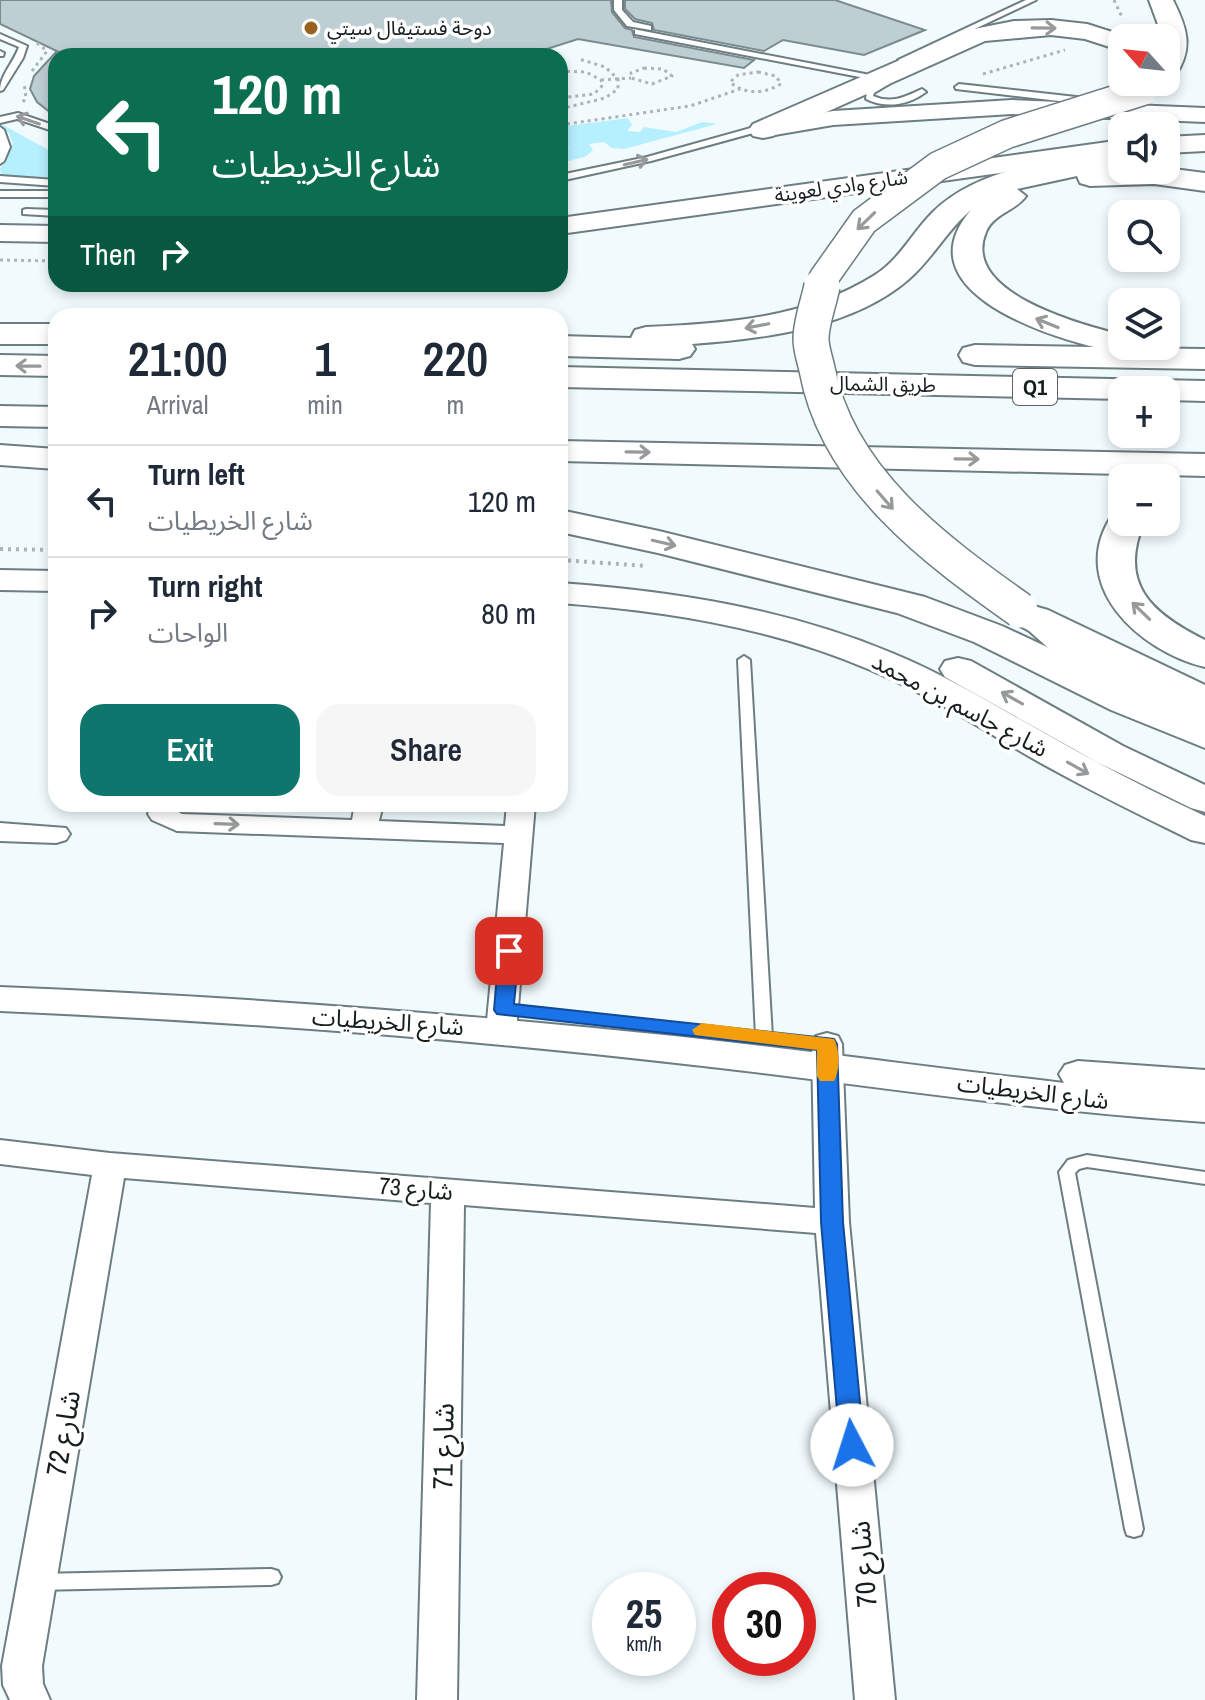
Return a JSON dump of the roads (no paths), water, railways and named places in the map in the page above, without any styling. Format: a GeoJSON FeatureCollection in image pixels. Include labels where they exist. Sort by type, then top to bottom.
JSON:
{"type":"FeatureCollection","features":[{"type":"Feature","properties":{"kind":"main road"},"geometry":{"type":"LineString","coordinates":[[1161,0],[1173,24]]}},
{"type":"Feature","properties":{"kind":"main road"},"geometry":{"type":"LineString","coordinates":[[763,130],[904,58],[961,40],[1000,30],[1062,28],[1108,34]]}},
{"type":"Feature","properties":{"kind":"main road"},"geometry":{"type":"LineString","coordinates":[[1114,96],[982,144],[939,165],[903,189],[840,249],[816,293],[812,313],[812,367],[822,400],[849,453],[899,515],[973,579],[1027,614],[1097,651],[1205,700]]}},
{"type":"Feature","properties":{"kind":"main road"},"geometry":{"type":"LineString","coordinates":[[763,130],[833,118],[1045,106],[1205,114]]}},
{"type":"Feature","properties":{"kind":"main road"},"geometry":{"type":"LineString","coordinates":[[882,117],[959,121],[980,125],[987,132],[977,143],[945,156]]}},
{"type":"Feature","properties":{"kind":"main road"},"geometry":{"type":"LineString","coordinates":[[1180,133],[1205,132]]}},
{"type":"Feature","properties":{"kind":"main road","name":"شارع وادي لعوينة"},"geometry":{"type":"LineString","coordinates":[[568,213],[945,156],[1032,144],[1108,138]]}},
{"type":"Feature","properties":{"kind":"main road","name":"شارع وادي لعوينة"},"geometry":{"type":"LineString","coordinates":[[568,225],[1022,159],[1108,150]]}},
{"type":"Feature","properties":{"kind":"main road"},"geometry":{"type":"LineString","coordinates":[[1108,340],[1050,325],[1001,299],[977,276],[971,263],[968,241],[973,227],[981,216],[1006,199],[1069,180],[1125,175],[1189,158]]}},
{"type":"Feature","properties":{"kind":"main road"},"geometry":{"type":"LineString","coordinates":[[568,338],[710,333],[817,313],[869,291],[904,268],[947,215],[967,200],[991,189],[1045,173],[1108,165]]}},
{"type":"Feature","properties":{"kind":"main road"},"geometry":{"type":"LineString","coordinates":[[0,233],[48,234]]}},
{"type":"Feature","properties":{"kind":"main road"},"geometry":{"type":"LineString","coordinates":[[0,250],[48,250]]}},
{"type":"Feature","properties":{"kind":"main road"},"geometry":{"type":"LineString","coordinates":[[0,334],[48,334]]}},
{"type":"Feature","properties":{"kind":"main road"},"geometry":{"type":"LineString","coordinates":[[568,346],[1205,356]]}},
{"type":"Feature","properties":{"kind":"main road"},"geometry":{"type":"LineString","coordinates":[[1180,352],[1205,356]]}},
{"type":"Feature","properties":{"kind":"main road"},"geometry":{"type":"LineString","coordinates":[[0,365],[48,366]]}},
{"type":"Feature","properties":{"kind":"main road","name":"طريق الشمال"},"geometry":{"type":"LineString","coordinates":[[568,377],[1205,391]]}},
{"type":"Feature","properties":{"kind":"main road"},"geometry":{"type":"LineString","coordinates":[[0,416],[48,417]]}},
{"type":"Feature","properties":{"kind":"main road","name":"Q1"},"geometry":{"type":"LineString","coordinates":[[568,427],[1205,439]]}},
{"type":"Feature","properties":{"kind":"main road"},"geometry":{"type":"LineString","coordinates":[[0,439],[48,440]]}},
{"type":"Feature","properties":{"kind":"main road"},"geometry":{"type":"LineString","coordinates":[[568,451],[1205,465]]}},
{"type":"Feature","properties":{"kind":"main road"},"geometry":{"type":"LineString","coordinates":[[0,455],[48,458]]}},
{"type":"Feature","properties":{"kind":"main road"},"geometry":{"type":"LineString","coordinates":[[1180,489],[1205,481]]}},
{"type":"Feature","properties":{"kind":"main road"},"geometry":{"type":"LineString","coordinates":[[568,523],[867,592],[955,620],[1205,736]]}},
{"type":"Feature","properties":{"kind":"main road"},"geometry":{"type":"LineString","coordinates":[[1117,536],[1112,558],[1113,575],[1122,591],[1142,614],[1167,634],[1205,655]]}},
{"type":"Feature","properties":{"kind":"main road"},"geometry":{"type":"LineString","coordinates":[[0,560],[48,561]]}},
{"type":"Feature","properties":{"kind":"main road","name":"شارع جاسم بن محمد"},"geometry":{"type":"LineString","coordinates":[[568,572],[622,576],[696,588],[791,608],[853,626],[956,668],[1110,754],[1205,800]]}},
{"type":"Feature","properties":{"kind":"main road"},"geometry":{"type":"LineString","coordinates":[[786,573],[959,638],[1205,764]]}},
{"type":"Feature","properties":{"kind":"main road"},"geometry":{"type":"LineString","coordinates":[[0,580],[48,581]]}},
{"type":"Feature","properties":{"kind":"main road","name":"شارع جاسم بن محمد"},"geometry":{"type":"LineString","coordinates":[[568,594],[700,610],[783,629],[849,649],[908,674],[1095,777],[1205,831]]}},
{"type":"Feature","properties":{"kind":"main road"},"geometry":{"type":"LineString","coordinates":[[1027,614],[1087,662],[1205,724]]}},
{"type":"Feature","properties":{"kind":"street"},"geometry":{"type":"LineString","coordinates":[[163,812],[177,822],[367,816],[518,835]]}},
{"type":"Feature","properties":{"kind":"street"},"geometry":{"type":"LineString","coordinates":[[503,1020],[520,812]]}},
{"type":"Feature","properties":{"kind":"street"},"geometry":{"type":"LineString","coordinates":[[0,832],[56,834]]}},
{"type":"Feature","properties":{"kind":"street","name":"شارع الخريطيات"},"geometry":{"type":"LineString","coordinates":[[0,978],[276,991],[503,1020],[827,1055],[1205,1083]]}},
{"type":"Feature","properties":{"kind":"street","name":"شارع الخريطيات"},"geometry":{"type":"LineString","coordinates":[[0,999],[503,1020],[764,1037],[827,1055],[1109,1101],[1205,1108]]}},
{"type":"Feature","properties":{"kind":"street","name":"شارع 70"},"geometry":{"type":"LineString","coordinates":[[827,1055],[832,1222],[875,1700]]}},
{"type":"Feature","properties":{"kind":"street","name":"شارع 73"},"geometry":{"type":"LineString","coordinates":[[0,1152],[110,1165],[832,1222]]}},
{"type":"Feature","properties":{"kind":"street","name":"شارع 72"},"geometry":{"type":"LineString","coordinates":[[30,1700],[23,1685],[22,1666],[110,1165]]}},
{"type":"Feature","properties":{"kind":"street","name":"شارع 71"},"geometry":{"type":"LineString","coordinates":[[437,1700],[448,1192]]}},
{"type":"Feature","properties":{"kind":"lane"},"geometry":{"type":"LineString","coordinates":[[618,0],[618,10],[630,24],[821,61]]}},
{"type":"Feature","properties":{"kind":"lane"},"geometry":{"type":"LineString","coordinates":[[568,176],[763,130],[784,114],[1032,0]]}},
{"type":"Feature","properties":{"kind":"lane"},"geometry":{"type":"LineString","coordinates":[[922,92],[896,102],[880,102],[869,97],[870,92],[902,75],[904,58],[996,12],[1014,8]]}},
{"type":"Feature","properties":{"kind":"lane"},"geometry":{"type":"LineString","coordinates":[[637,34],[861,78]]}},
{"type":"Feature","properties":{"kind":"lane"},"geometry":{"type":"LineString","coordinates":[[0,36],[16,40],[23,46],[0,88]]}},
{"type":"Feature","properties":{"kind":"lane"},"geometry":{"type":"LineString","coordinates":[[959,87],[1205,114]]}},
{"type":"Feature","properties":{"kind":"lane"},"geometry":{"type":"LineString","coordinates":[[0,120],[18,116],[48,126]]}},
{"type":"Feature","properties":{"kind":"lane"},"geometry":{"type":"LineString","coordinates":[[0,130],[6,147],[0,161]]}},
{"type":"Feature","properties":{"kind":"lane"},"geometry":{"type":"LineString","coordinates":[[0,179],[48,182]]}},
{"type":"Feature","properties":{"kind":"lane"},"geometry":{"type":"LineString","coordinates":[[0,193],[48,194]]}},
{"type":"Feature","properties":{"kind":"lane"},"geometry":{"type":"LineString","coordinates":[[48,205],[26,208],[48,212]]}},
{"type":"Feature","properties":{"kind":"lane"},"geometry":{"type":"LineString","coordinates":[[744,660],[764,1037]]}},
{"type":"Feature","properties":{"kind":"lane"},"geometry":{"type":"LineString","coordinates":[[1134,1529],[1067,1172],[1074,1164],[1087,1161],[1205,1178]]}},
{"type":"Feature","properties":{"kind":"lane"},"geometry":{"type":"LineString","coordinates":[[36,1582],[271,1577]]}},
{"type":"Feature","properties":{"kind":"place","name":"دوحة فستيفال سيتي"},"geometry":{"type":"Point","coordinates":[311,28]}}]}
